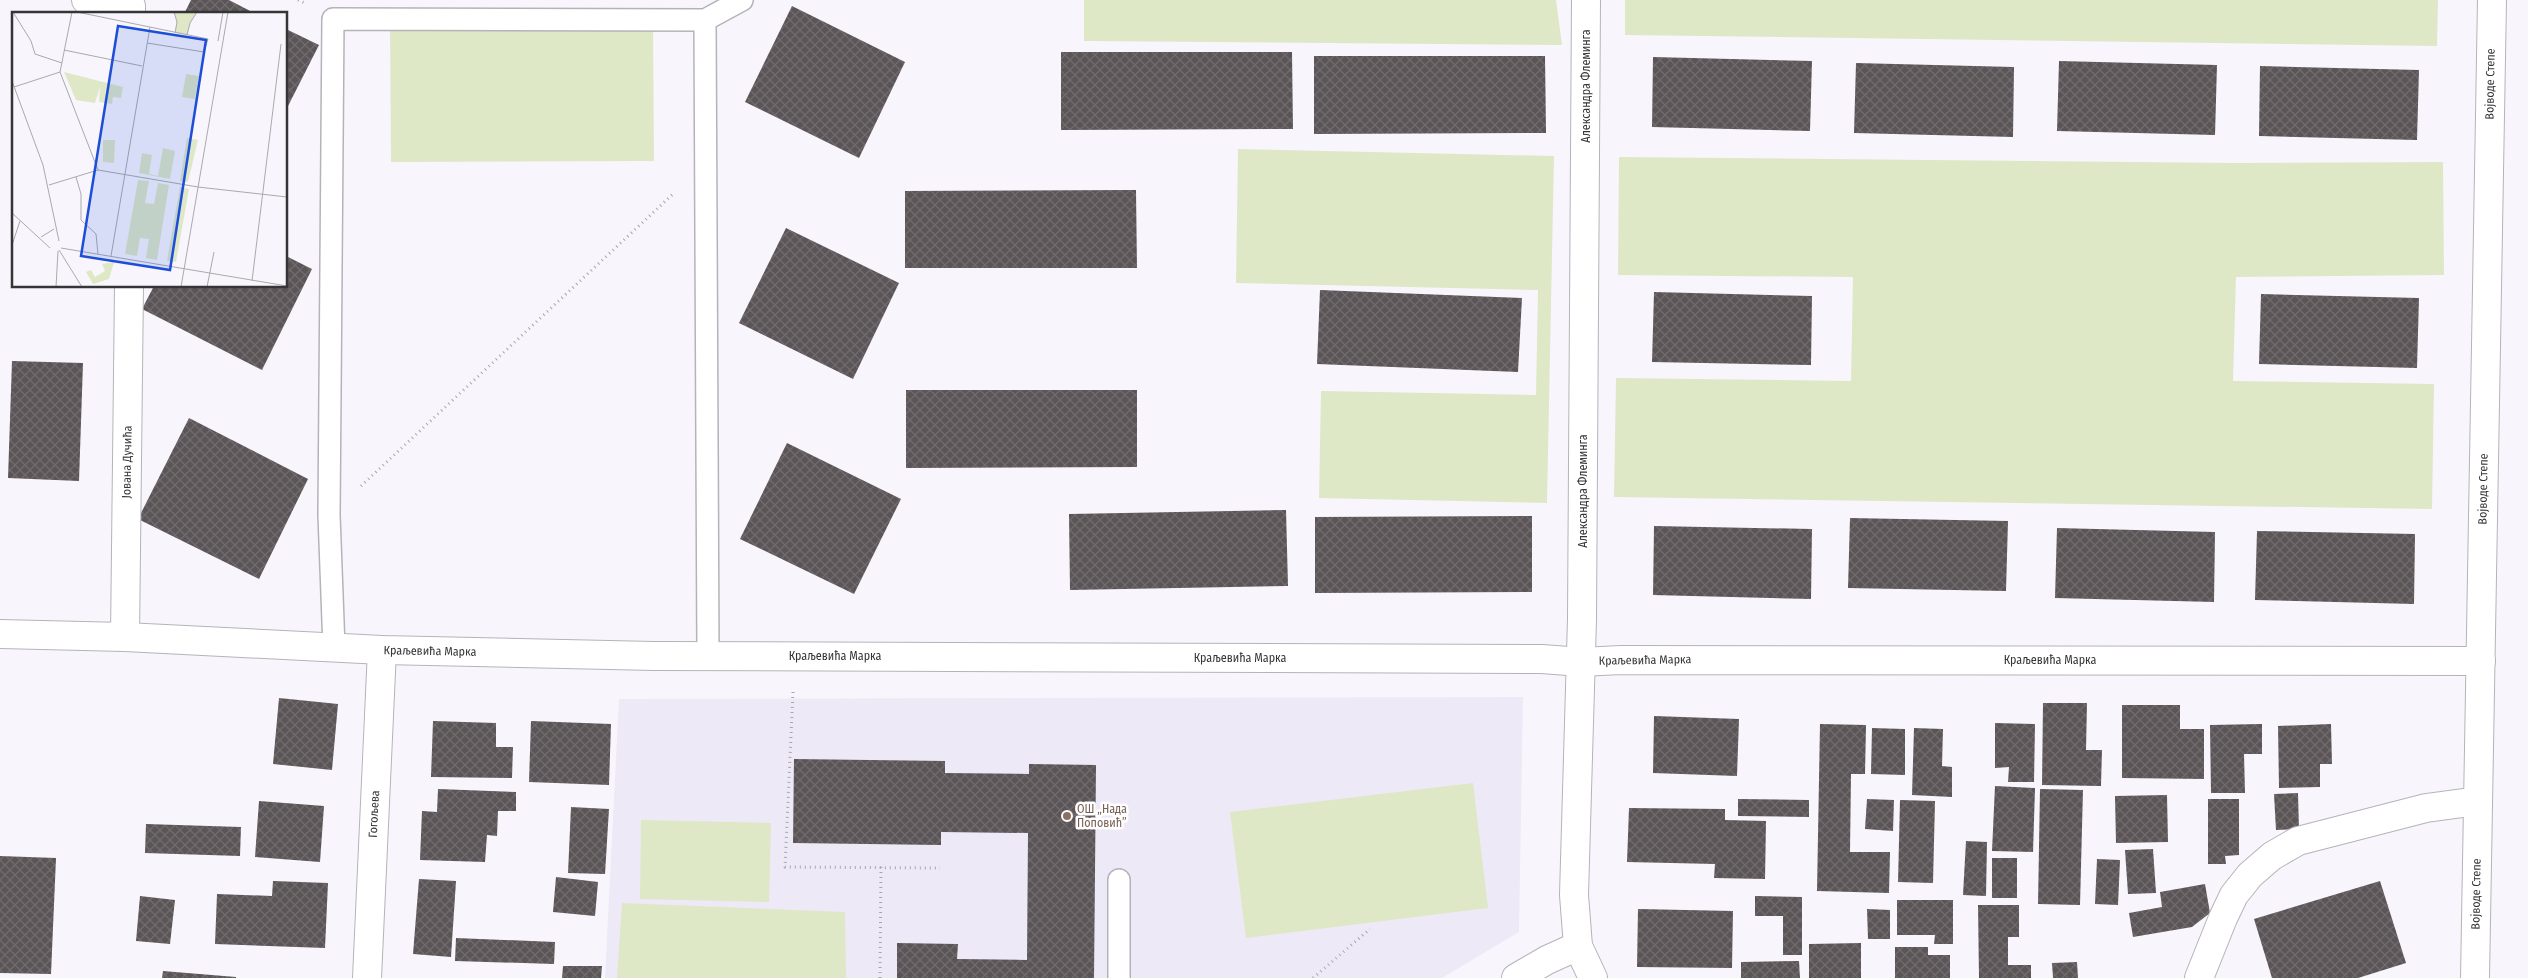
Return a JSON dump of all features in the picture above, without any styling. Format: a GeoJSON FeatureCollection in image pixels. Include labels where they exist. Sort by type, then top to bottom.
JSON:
{"type":"FeatureCollection","features":[{"type":"Feature","properties":{"kind":"street"},"geometry":{"type":"LineString","coordinates":[[86,0],[131,6],[131,12]]}},
{"type":"Feature","properties":{"kind":"street","name":"Александра Флеминга"},"geometry":{"type":"LineString","coordinates":[[1586,0],[1581,662],[1574,895],[1578,946],[1593,978]]}},
{"type":"Feature","properties":{"kind":"street","name":"Војводе Степе"},"geometry":{"type":"LineString","coordinates":[[2475,978],[2492,0]]}},
{"type":"Feature","properties":{"kind":"street","name":"Јована Дучића"},"geometry":{"type":"LineString","coordinates":[[125,637],[129,288]]}},
{"type":"Feature","properties":{"kind":"street","name":"Краљевића Марка"},"geometry":{"type":"LineString","coordinates":[[0,634],[125,637],[382,650],[708,656],[1542,659],[1581,662],[1621,660],[2481,661]]}},
{"type":"Feature","properties":{"kind":"street","name":"Гогољева"},"geometry":{"type":"LineString","coordinates":[[367,978],[382,650]]}},
{"type":"Feature","properties":{"kind":"street"},"geometry":{"type":"LineString","coordinates":[[2199,978],[2222,918],[2234,895],[2250,875],[2272,856],[2298,841],[2426,808],[2478,802]]}},
{"type":"Feature","properties":{"kind":"street"},"geometry":{"type":"LineString","coordinates":[[1516,978],[1547,960],[1578,946]]}},
{"type":"Feature","properties":{"kind":"lane"},"geometry":{"type":"LineString","coordinates":[[334,648],[329,515],[333,18],[705,20],[742,0]]}},
{"type":"Feature","properties":{"kind":"lane"},"geometry":{"type":"LineString","coordinates":[[705,20],[708,656]]}},
{"type":"Feature","properties":{"kind":"lane"},"geometry":{"type":"LineString","coordinates":[[1119,978],[1120,880]]}},
{"type":"Feature","properties":{"kind":"path"},"geometry":{"type":"LineString","coordinates":[[329,515],[706,162]]}},
{"type":"Feature","properties":{"kind":"path"},"geometry":{"type":"LineString","coordinates":[[796,656],[785,867],[940,868]]}},
{"type":"Feature","properties":{"kind":"path"},"geometry":{"type":"LineString","coordinates":[[880,978],[881,867]]}},
{"type":"Feature","properties":{"kind":"path"},"geometry":{"type":"LineString","coordinates":[[1313,978],[1370,929]]}},
{"type":"Feature","properties":{"kind":"shaded area","name":"ОШ „Нада Поповић”"},"geometry":{"type":"Polygon","coordinates":[[[1523,697],[1519,932],[1442,978],[605,978],[619,699],[1523,697]]]}},
{"type":"Feature","properties":{"kind":"green space"},"geometry":{"type":"Polygon","coordinates":[[[1084,0],[1556,0],[1562,45],[1084,41],[1084,0]]]}},
{"type":"Feature","properties":{"kind":"green space"},"geometry":{"type":"Polygon","coordinates":[[[1625,0],[2438,0],[2437,46],[1625,35],[1625,0]]]}},
{"type":"Feature","properties":{"kind":"green space"},"geometry":{"type":"Polygon","coordinates":[[[390,23],[653,23],[654,161],[391,162],[390,23]]]}},
{"type":"Feature","properties":{"kind":"green space"},"geometry":{"type":"Polygon","coordinates":[[[1238,149],[1554,156],[1547,503],[1319,498],[1321,391],[1536,395],[1538,290],[1236,283],[1238,149]]]}},
{"type":"Feature","properties":{"kind":"green space"},"geometry":{"type":"Polygon","coordinates":[[[1619,157],[2235,163],[2443,162],[2444,275],[2236,277],[2233,381],[2434,384],[2432,509],[1614,497],[1616,378],[1851,381],[1853,277],[1618,275],[1619,157]]]}},
{"type":"Feature","properties":{"kind":"green space"},"geometry":{"type":"Polygon","coordinates":[[[1473,783],[1488,908],[1246,938],[1230,812],[1473,783]]]}},
{"type":"Feature","properties":{"kind":"green space"},"geometry":{"type":"Polygon","coordinates":[[[641,820],[771,823],[769,902],[640,899],[641,820]]]}},
{"type":"Feature","properties":{"kind":"green space"},"geometry":{"type":"Polygon","coordinates":[[[622,903],[845,912],[846,978],[617,978],[622,903]]]}},
{"type":"Feature","properties":{"kind":"building"},"geometry":{"type":"Polygon","coordinates":[[[191,0],[229,0],[252,12],[185,12],[191,0]]]}},
{"type":"Feature","properties":{"kind":"building"},"geometry":{"type":"Polygon","coordinates":[[[792,6],[905,62],[859,158],[745,102],[792,6]]]}},
{"type":"Feature","properties":{"kind":"building"},"geometry":{"type":"Polygon","coordinates":[[[288,30],[319,45],[288,106],[288,30]]]}},
{"type":"Feature","properties":{"kind":"building"},"geometry":{"type":"Polygon","coordinates":[[[1061,52],[1292,52],[1293,129],[1061,130],[1061,52]]]}},
{"type":"Feature","properties":{"kind":"building"},"geometry":{"type":"Polygon","coordinates":[[[1314,56],[1545,56],[1546,133],[1314,134],[1314,56]]]}},
{"type":"Feature","properties":{"kind":"building"},"geometry":{"type":"Polygon","coordinates":[[[1653,57],[1812,61],[1810,131],[1652,127],[1653,57]]]}},
{"type":"Feature","properties":{"kind":"building"},"geometry":{"type":"Polygon","coordinates":[[[2059,61],[2217,65],[2215,135],[2057,131],[2059,61]]]}},
{"type":"Feature","properties":{"kind":"building"},"geometry":{"type":"Polygon","coordinates":[[[1856,63],[2014,67],[2013,137],[1854,133],[1856,63]]]}},
{"type":"Feature","properties":{"kind":"building"},"geometry":{"type":"Polygon","coordinates":[[[2260,66],[2419,70],[2417,140],[2259,136],[2260,66]]]}},
{"type":"Feature","properties":{"kind":"building"},"geometry":{"type":"Polygon","coordinates":[[[1136,190],[1137,268],[905,268],[905,191],[1136,190]]]}},
{"type":"Feature","properties":{"kind":"building"},"geometry":{"type":"Polygon","coordinates":[[[786,228],[899,283],[853,379],[739,323],[786,228]]]}},
{"type":"Feature","properties":{"kind":"building"},"geometry":{"type":"Polygon","coordinates":[[[288,257],[312,269],[262,370],[142,309],[153,288],[288,288],[288,257]]]}},
{"type":"Feature","properties":{"kind":"building"},"geometry":{"type":"Polygon","coordinates":[[[1320,290],[1522,298],[1518,372],[1317,364],[1320,290]]]}},
{"type":"Feature","properties":{"kind":"building"},"geometry":{"type":"Polygon","coordinates":[[[1654,292],[1812,296],[1811,365],[1652,362],[1654,292]]]}},
{"type":"Feature","properties":{"kind":"building"},"geometry":{"type":"Polygon","coordinates":[[[2261,294],[2419,298],[2417,368],[2259,364],[2261,294]]]}},
{"type":"Feature","properties":{"kind":"building"},"geometry":{"type":"Polygon","coordinates":[[[12,361],[83,363],[79,481],[8,478],[12,361]]]}},
{"type":"Feature","properties":{"kind":"building"},"geometry":{"type":"Polygon","coordinates":[[[906,390],[1137,390],[1137,467],[906,468],[906,390]]]}},
{"type":"Feature","properties":{"kind":"building"},"geometry":{"type":"Polygon","coordinates":[[[189,418],[308,479],[259,579],[138,519],[189,418]]]}},
{"type":"Feature","properties":{"kind":"building"},"geometry":{"type":"Polygon","coordinates":[[[787,443],[901,499],[854,594],[740,539],[787,443]]]}},
{"type":"Feature","properties":{"kind":"building"},"geometry":{"type":"Polygon","coordinates":[[[1286,510],[1288,586],[1070,590],[1069,514],[1286,510]]]}},
{"type":"Feature","properties":{"kind":"building"},"geometry":{"type":"Polygon","coordinates":[[[1532,516],[1532,592],[1315,593],[1315,517],[1532,516]]]}},
{"type":"Feature","properties":{"kind":"building"},"geometry":{"type":"Polygon","coordinates":[[[1850,518],[2008,521],[2006,591],[1848,588],[1850,518]]]}},
{"type":"Feature","properties":{"kind":"building"},"geometry":{"type":"Polygon","coordinates":[[[1654,526],[1812,529],[1811,599],[1653,595],[1654,526]]]}},
{"type":"Feature","properties":{"kind":"building"},"geometry":{"type":"Polygon","coordinates":[[[2057,528],[2215,532],[2214,602],[2055,598],[2057,528]]]}},
{"type":"Feature","properties":{"kind":"building"},"geometry":{"type":"Polygon","coordinates":[[[2257,531],[2415,534],[2414,604],[2255,600],[2257,531]]]}},
{"type":"Feature","properties":{"kind":"building"},"geometry":{"type":"Polygon","coordinates":[[[279,698],[338,704],[332,770],[273,764],[279,698]]]}},
{"type":"Feature","properties":{"kind":"building"},"geometry":{"type":"Polygon","coordinates":[[[2043,703],[2087,703],[2086,750],[2102,750],[2101,786],[2042,785],[2043,703]]]}},
{"type":"Feature","properties":{"kind":"building"},"geometry":{"type":"Polygon","coordinates":[[[2122,705],[2180,705],[2180,729],[2204,729],[2204,779],[2122,778],[2122,705]]]}},
{"type":"Feature","properties":{"kind":"building"},"geometry":{"type":"Polygon","coordinates":[[[1654,716],[1739,719],[1737,776],[1653,773],[1654,716]]]}},
{"type":"Feature","properties":{"kind":"building"},"geometry":{"type":"Polygon","coordinates":[[[433,721],[496,723],[496,747],[513,747],[512,778],[431,777],[433,721]]]}},
{"type":"Feature","properties":{"kind":"building"},"geometry":{"type":"Polygon","coordinates":[[[531,721],[611,724],[609,785],[529,782],[531,721]]]}},
{"type":"Feature","properties":{"kind":"building"},"geometry":{"type":"Polygon","coordinates":[[[1995,723],[2035,724],[2034,782],[2008,782],[2009,767],[1995,768],[1995,723]]]}},
{"type":"Feature","properties":{"kind":"building"},"geometry":{"type":"Polygon","coordinates":[[[1820,724],[1866,725],[1865,774],[1851,774],[1850,852],[1890,852],[1889,893],[1817,891],[1820,724]]]}},
{"type":"Feature","properties":{"kind":"building"},"geometry":{"type":"Polygon","coordinates":[[[2262,724],[2262,754],[2244,754],[2245,793],[2211,793],[2210,725],[2262,724]]]}},
{"type":"Feature","properties":{"kind":"building"},"geometry":{"type":"Polygon","coordinates":[[[2331,724],[2332,764],[2320,764],[2320,787],[2279,788],[2278,726],[2331,724]]]}},
{"type":"Feature","properties":{"kind":"building"},"geometry":{"type":"Polygon","coordinates":[[[1872,728],[1905,729],[1905,775],[1871,774],[1872,728]]]}},
{"type":"Feature","properties":{"kind":"building"},"geometry":{"type":"Polygon","coordinates":[[[1914,728],[1943,729],[1942,766],[1952,767],[1952,797],[1912,795],[1914,728]]]}},
{"type":"Feature","properties":{"kind":"building"},"geometry":{"type":"Polygon","coordinates":[[[794,759],[945,761],[945,773],[1029,774],[1029,764],[1096,765],[1094,978],[897,978],[897,943],[958,944],[957,959],[1027,960],[1028,833],[941,832],[941,845],[793,843],[794,759]]]}},
{"type":"Feature","properties":{"kind":"building"},"geometry":{"type":"Polygon","coordinates":[[[1995,786],[2035,788],[2033,852],[1992,851],[1995,786]]]}},
{"type":"Feature","properties":{"kind":"building"},"geometry":{"type":"Polygon","coordinates":[[[438,789],[516,792],[516,811],[498,811],[497,836],[487,835],[485,862],[420,860],[422,811],[437,812],[438,789]]]}},
{"type":"Feature","properties":{"kind":"building"},"geometry":{"type":"Polygon","coordinates":[[[2040,789],[2083,790],[2080,905],[2038,904],[2040,789]]]}},
{"type":"Feature","properties":{"kind":"building"},"geometry":{"type":"Polygon","coordinates":[[[2298,793],[2299,829],[2276,830],[2274,794],[2298,793]]]}},
{"type":"Feature","properties":{"kind":"building"},"geometry":{"type":"Polygon","coordinates":[[[2167,795],[2168,842],[2116,843],[2115,796],[2167,795]]]}},
{"type":"Feature","properties":{"kind":"building"},"geometry":{"type":"Polygon","coordinates":[[[1738,799],[1809,800],[1809,817],[1738,816],[1738,799]]]}},
{"type":"Feature","properties":{"kind":"building"},"geometry":{"type":"Polygon","coordinates":[[[1867,799],[1894,800],[1893,831],[1865,829],[1867,799]]]}},
{"type":"Feature","properties":{"kind":"building"},"geometry":{"type":"Polygon","coordinates":[[[2208,799],[2239,799],[2239,855],[2225,856],[2226,864],[2208,864],[2208,799]]]}},
{"type":"Feature","properties":{"kind":"building"},"geometry":{"type":"Polygon","coordinates":[[[1900,800],[1935,801],[1933,883],[1898,882],[1900,800]]]}},
{"type":"Feature","properties":{"kind":"building"},"geometry":{"type":"Polygon","coordinates":[[[259,801],[324,806],[320,862],[255,857],[259,801]]]}},
{"type":"Feature","properties":{"kind":"building"},"geometry":{"type":"Polygon","coordinates":[[[571,807],[609,809],[605,874],[568,873],[571,807]]]}},
{"type":"Feature","properties":{"kind":"building"},"geometry":{"type":"Polygon","coordinates":[[[1629,808],[1725,809],[1725,820],[1766,821],[1765,879],[1714,878],[1715,864],[1627,862],[1629,808]]]}},
{"type":"Feature","properties":{"kind":"building"},"geometry":{"type":"Polygon","coordinates":[[[146,824],[241,827],[240,856],[145,853],[146,824]]]}},
{"type":"Feature","properties":{"kind":"building"},"geometry":{"type":"Polygon","coordinates":[[[1966,841],[1987,842],[1986,896],[1963,895],[1966,841]]]}},
{"type":"Feature","properties":{"kind":"building"},"geometry":{"type":"Polygon","coordinates":[[[2153,849],[2156,893],[2128,894],[2125,850],[2153,849]]]}},
{"type":"Feature","properties":{"kind":"building"},"geometry":{"type":"Polygon","coordinates":[[[0,856],[56,858],[51,974],[0,973],[0,856]]]}},
{"type":"Feature","properties":{"kind":"building"},"geometry":{"type":"Polygon","coordinates":[[[1992,858],[2017,858],[2017,898],[1992,898],[1992,858]]]}},
{"type":"Feature","properties":{"kind":"building"},"geometry":{"type":"Polygon","coordinates":[[[2097,859],[2120,860],[2118,905],[2095,904],[2097,859]]]}},
{"type":"Feature","properties":{"kind":"building"},"geometry":{"type":"Polygon","coordinates":[[[556,877],[598,882],[595,916],[553,912],[556,877]]]}},
{"type":"Feature","properties":{"kind":"building"},"geometry":{"type":"Polygon","coordinates":[[[419,879],[456,881],[451,957],[413,954],[419,879]]]}},
{"type":"Feature","properties":{"kind":"building"},"geometry":{"type":"Polygon","coordinates":[[[273,881],[328,883],[325,948],[215,944],[217,894],[272,896],[273,881]]]}},
{"type":"Feature","properties":{"kind":"building"},"geometry":{"type":"Polygon","coordinates":[[[2380,881],[2406,963],[2358,978],[2272,978],[2254,919],[2380,881]]]}},
{"type":"Feature","properties":{"kind":"building"},"geometry":{"type":"Polygon","coordinates":[[[2205,884],[2210,913],[2192,927],[2133,937],[2129,913],[2162,907],[2160,892],[2205,884]]]}},
{"type":"Feature","properties":{"kind":"building"},"geometry":{"type":"Polygon","coordinates":[[[140,896],[175,900],[170,944],[136,941],[140,896]]]}},
{"type":"Feature","properties":{"kind":"building"},"geometry":{"type":"Polygon","coordinates":[[[1755,896],[1802,897],[1802,955],[1783,955],[1783,916],[1755,916],[1755,896]]]}},
{"type":"Feature","properties":{"kind":"building"},"geometry":{"type":"Polygon","coordinates":[[[1897,900],[1953,900],[1953,944],[1934,944],[1935,935],[1897,935],[1897,900]]]}},
{"type":"Feature","properties":{"kind":"building"},"geometry":{"type":"Polygon","coordinates":[[[1978,905],[2019,905],[2019,937],[2008,937],[2008,965],[2031,965],[2031,978],[1979,978],[1978,905]]]}},
{"type":"Feature","properties":{"kind":"building"},"geometry":{"type":"Polygon","coordinates":[[[1638,909],[1733,911],[1732,968],[1637,967],[1638,909]]]}},
{"type":"Feature","properties":{"kind":"building"},"geometry":{"type":"Polygon","coordinates":[[[1867,909],[1890,910],[1890,939],[1868,939],[1867,909]]]}},
{"type":"Feature","properties":{"kind":"building"},"geometry":{"type":"Polygon","coordinates":[[[456,938],[555,942],[554,964],[455,961],[456,938]]]}},
{"type":"Feature","properties":{"kind":"building"},"geometry":{"type":"Polygon","coordinates":[[[1861,943],[1861,978],[1809,978],[1809,944],[1861,943]]]}},
{"type":"Feature","properties":{"kind":"building"},"geometry":{"type":"Polygon","coordinates":[[[1895,947],[1928,947],[1928,955],[1950,955],[1950,978],[1895,978],[1895,947]]]}},
{"type":"Feature","properties":{"kind":"building"},"geometry":{"type":"Polygon","coordinates":[[[1799,961],[1800,978],[1741,978],[1741,962],[1799,961]]]}},
{"type":"Feature","properties":{"kind":"building"},"geometry":{"type":"Polygon","coordinates":[[[2077,962],[2078,978],[2053,978],[2052,963],[2077,962]]]}},
{"type":"Feature","properties":{"kind":"building"},"geometry":{"type":"Polygon","coordinates":[[[563,966],[602,966],[601,978],[562,978],[563,966]]]}},
{"type":"Feature","properties":{"kind":"building"},"geometry":{"type":"Polygon","coordinates":[[[163,971],[236,977],[236,978],[162,978],[163,971]]]}},
{"type":"Feature","properties":{"kind":"place","name":"ОШ „Нада Поповић”"},"geometry":{"type":"Point","coordinates":[1067,816]}}]}
